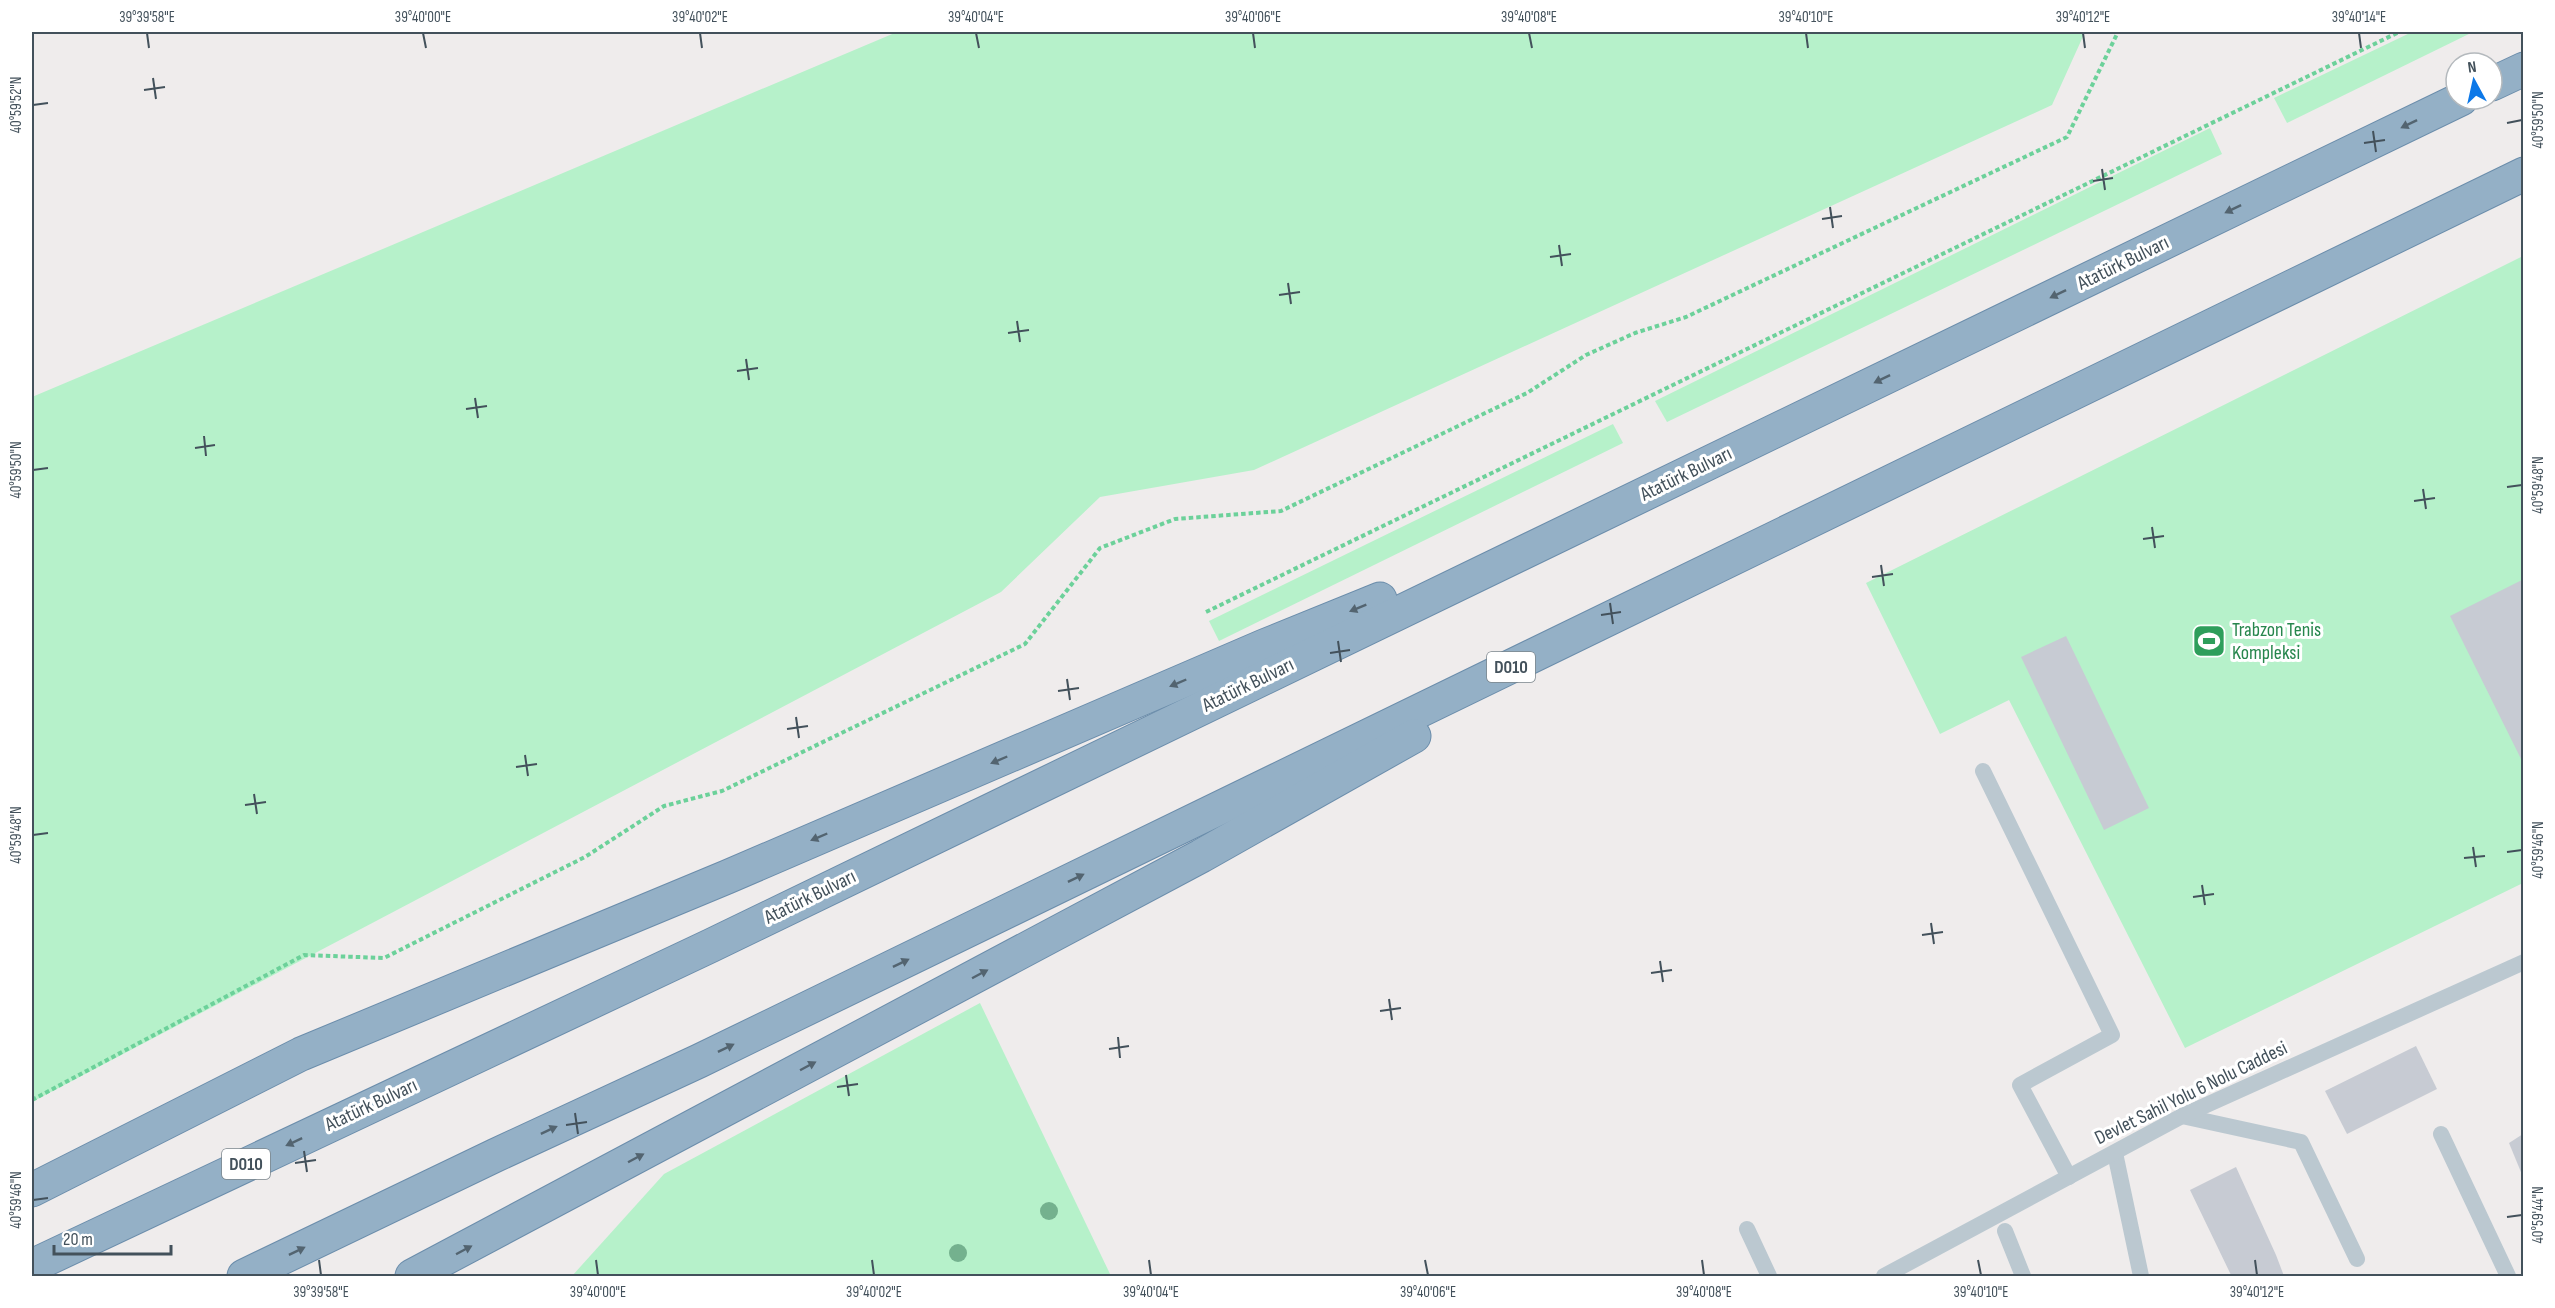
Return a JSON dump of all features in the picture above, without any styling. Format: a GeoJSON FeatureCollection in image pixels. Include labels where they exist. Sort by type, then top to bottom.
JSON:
{"type":"FeatureCollection","features":[{"type":"Feature","properties":{"kind":"highway"},"geometry":{"type":"LineString","coordinates":[[2504,78],[2523,69]]}},
{"type":"Feature","properties":{"kind":"highway","name":"Atatürk Bulvarı"},"geometry":{"type":"LineString","coordinates":[[32,1266],[742,930],[2444,108]]}},
{"type":"Feature","properties":{"kind":"highway","name":"D010"},"geometry":{"type":"LineString","coordinates":[[244,1276],[699,1061],[2523,174]]}},
{"type":"Feature","properties":{"kind":"highway"},"geometry":{"type":"LineString","coordinates":[[32,1190],[301,1054],[727,877],[1264,646],[1665,484]]}},
{"type":"Feature","properties":{"kind":"highway"},"geometry":{"type":"LineString","coordinates":[[412,1276],[1201,856],[1710,570]]}},
{"type":"Feature","properties":{"kind":"lane"},"geometry":{"type":"LineString","coordinates":[[1983,771],[2112,1035],[2020,1085],[2069,1177]]}},
{"type":"Feature","properties":{"kind":"lane","name":"Devlet Sahil Yolu 6 Nolu Caddesi"},"geometry":{"type":"LineString","coordinates":[[1884,1276],[2182,1116],[2523,962]]}},
{"type":"Feature","properties":{"kind":"lane"},"geometry":{"type":"LineString","coordinates":[[2182,1116],[2301,1142],[2357,1258]]}},
{"type":"Feature","properties":{"kind":"lane"},"geometry":{"type":"LineString","coordinates":[[2441,1134],[2508,1276]]}},
{"type":"Feature","properties":{"kind":"lane"},"geometry":{"type":"LineString","coordinates":[[2115,1153],[2141,1276]]}},
{"type":"Feature","properties":{"kind":"lane"},"geometry":{"type":"LineString","coordinates":[[1748,1229],[1769,1276]]}},
{"type":"Feature","properties":{"kind":"lane"},"geometry":{"type":"LineString","coordinates":[[2005,1231],[2023,1276]]}},
{"type":"Feature","properties":{"kind":"path"},"geometry":{"type":"LineString","coordinates":[[32,1100],[304,955],[384,958],[585,857],[664,806],[722,791],[1024,644],[1100,548],[1175,519],[1281,511],[1527,393],[1586,355],[1635,333],[1686,318],[2067,137],[2118,32]]}},
{"type":"Feature","properties":{"kind":"path"},"geometry":{"type":"LineString","coordinates":[[1206,612],[2399,32]]}},
{"type":"Feature","properties":{"kind":"green space"},"geometry":{"type":"Polygon","coordinates":[[[897,32],[2085,32],[2052,105],[1254,470],[1100,497],[1001,592],[32,1102],[32,397],[897,32]]]}},
{"type":"Feature","properties":{"kind":"green space"},"geometry":{"type":"Polygon","coordinates":[[[2412,32],[2473,32],[2287,123],[2274,98],[2412,32]]]}},
{"type":"Feature","properties":{"kind":"green space"},"geometry":{"type":"Polygon","coordinates":[[[2210,128],[2222,154],[1667,422],[1655,401],[2210,128]]]}},
{"type":"Feature","properties":{"kind":"green space","name":"Trabzon Tenis Kompleksi"},"geometry":{"type":"Polygon","coordinates":[[[2523,256],[2523,883],[2185,1048],[2009,700],[1940,734],[1866,583],[2523,256]]]}},
{"type":"Feature","properties":{"kind":"green space"},"geometry":{"type":"Polygon","coordinates":[[[1613,424],[1623,443],[1219,641],[1209,621],[1613,424]]]}},
{"type":"Feature","properties":{"kind":"green space"},"geometry":{"type":"Polygon","coordinates":[[[980,1003],[1111,1276],[572,1276],[664,1174],[980,1003]]]}},
{"type":"Feature","properties":{"kind":"building"},"geometry":{"type":"Polygon","coordinates":[[[2524,579],[2524,765],[2450,616],[2524,579]]]}},
{"type":"Feature","properties":{"kind":"building"},"geometry":{"type":"Polygon","coordinates":[[[2066,636],[2149,808],[2104,830],[2021,657],[2066,636]]]}},
{"type":"Feature","properties":{"kind":"building"},"geometry":{"type":"Polygon","coordinates":[[[2416,1046],[2437,1089],[2347,1134],[2325,1091],[2416,1046]]]}},
{"type":"Feature","properties":{"kind":"building"},"geometry":{"type":"Polygon","coordinates":[[[2523,1134],[2523,1177],[2509,1143],[2523,1134]]]}},
{"type":"Feature","properties":{"kind":"building"},"geometry":{"type":"Polygon","coordinates":[[[2236,1167],[2284,1276],[2227,1276],[2231,1275],[2190,1190],[2236,1167]]]}},
{"type":"Feature","properties":{"kind":"place","name":"Trabzon Tenis Kompleksi"},"geometry":{"type":"Point","coordinates":[2209,641]}}]}
